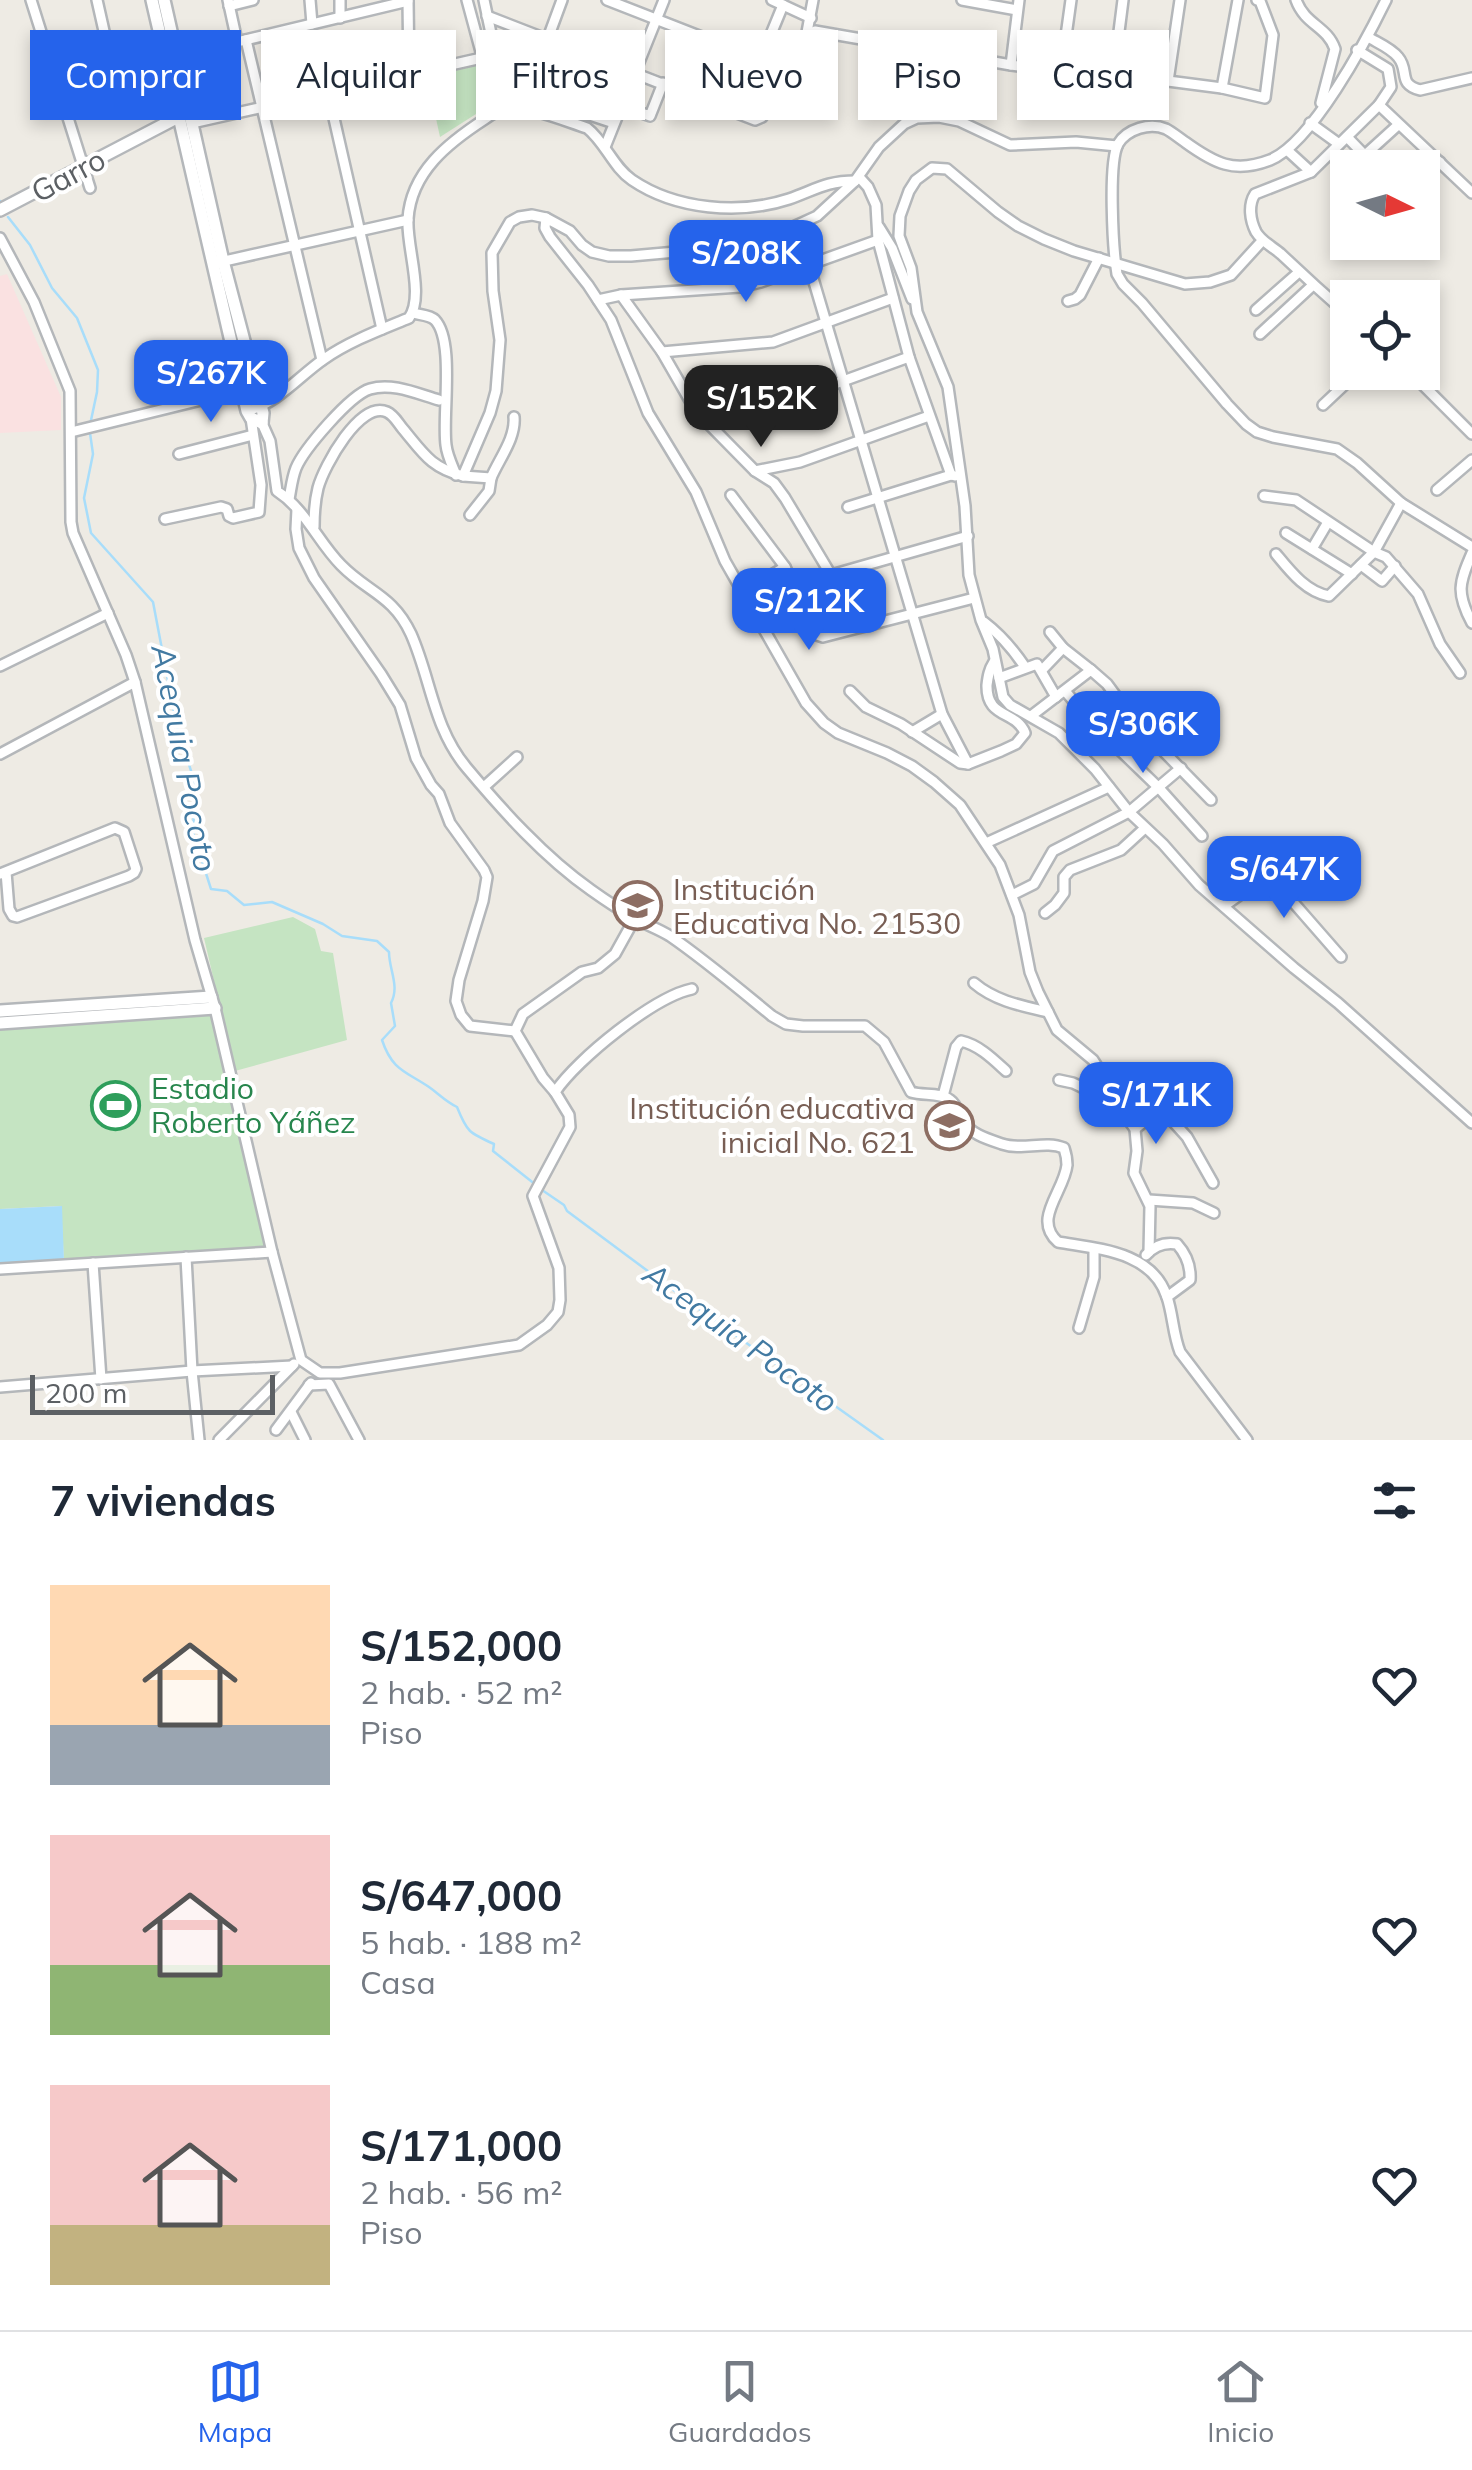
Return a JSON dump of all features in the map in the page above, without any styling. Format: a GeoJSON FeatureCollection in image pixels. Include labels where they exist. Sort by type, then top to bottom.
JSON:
{"type":"FeatureCollection","features":[{"type":"Feature","properties":{"kind":"street"},"geometry":{"type":"LineString","coordinates":[[32,0],[41,30]]}},
{"type":"Feature","properties":{"kind":"street"},"geometry":{"type":"LineString","coordinates":[[96,0],[103,30]]}},
{"type":"Feature","properties":{"kind":"street"},"geometry":{"type":"LineString","coordinates":[[152,0],[162,30]]}},
{"type":"Feature","properties":{"kind":"street"},"geometry":{"type":"LineString","coordinates":[[164,0],[168,30]]}},
{"type":"Feature","properties":{"kind":"street"},"geometry":{"type":"LineString","coordinates":[[253,0],[228,3],[261,104]]}},
{"type":"Feature","properties":{"kind":"street"},"geometry":{"type":"LineString","coordinates":[[310,0],[312,24]]}},
{"type":"Feature","properties":{"kind":"street"},"geometry":{"type":"LineString","coordinates":[[340,0],[340,18]]}},
{"type":"Feature","properties":{"kind":"street"},"geometry":{"type":"LineString","coordinates":[[467,0],[476,35]]}},
{"type":"Feature","properties":{"kind":"street"},"geometry":{"type":"LineString","coordinates":[[484,0],[490,30]]}},
{"type":"Feature","properties":{"kind":"street"},"geometry":{"type":"LineString","coordinates":[[551,30],[562,0]]}},
{"type":"Feature","properties":{"kind":"street"},"geometry":{"type":"LineString","coordinates":[[606,0],[684,30]]}},
{"type":"Feature","properties":{"kind":"street"},"geometry":{"type":"LineString","coordinates":[[645,46],[664,0]]}},
{"type":"Feature","properties":{"kind":"street"},"geometry":{"type":"LineString","coordinates":[[808,30],[813,0]]}},
{"type":"Feature","properties":{"kind":"street"},"geometry":{"type":"LineString","coordinates":[[962,0],[1018,5],[1012,65]]}},
{"type":"Feature","properties":{"kind":"street"},"geometry":{"type":"LineString","coordinates":[[1066,30],[1071,0]]}},
{"type":"Feature","properties":{"kind":"street"},"geometry":{"type":"LineString","coordinates":[[1119,30],[1123,0]]}},
{"type":"Feature","properties":{"kind":"street"},"geometry":{"type":"LineString","coordinates":[[1169,74],[1180,0]]}},
{"type":"Feature","properties":{"kind":"street"},"geometry":{"type":"LineString","coordinates":[[1222,88],[1238,0]]}},
{"type":"Feature","properties":{"kind":"street"},"geometry":{"type":"LineString","coordinates":[[1169,81],[1265,98],[1273,35],[1258,0]]}},
{"type":"Feature","properties":{"kind":"street"},"geometry":{"type":"LineString","coordinates":[[1296,0],[1303,16],[1336,49],[1314,119]]}},
{"type":"Feature","properties":{"kind":"street"},"geometry":{"type":"LineString","coordinates":[[1386,0],[1368,37],[1314,119],[1287,150],[1271,159],[1248,166],[1218,163],[1155,126],[1141,127],[1126,135],[1117,146],[1113,167],[1115,263],[1122,284],[1246,424],[1273,437],[1337,449],[1401,503],[1472,550],[1460,592],[1472,623]]}},
{"type":"Feature","properties":{"kind":"street"},"geometry":{"type":"LineString","coordinates":[[242,41],[408,1],[408,30]]}},
{"type":"Feature","properties":{"kind":"street"},"geometry":{"type":"LineString","coordinates":[[770,30],[776,2],[811,18]]}},
{"type":"Feature","properties":{"kind":"street"},"geometry":{"type":"LineString","coordinates":[[487,16],[526,30]]}},
{"type":"Feature","properties":{"kind":"street"},"geometry":{"type":"LineString","coordinates":[[838,35],[1017,66]]}},
{"type":"Feature","properties":{"kind":"street"},"geometry":{"type":"LineString","coordinates":[[1368,37],[1396,54],[1412,88],[1420,90],[1472,78]]}},
{"type":"Feature","properties":{"kind":"street"},"geometry":{"type":"LineString","coordinates":[[1330,300],[1262,240],[1250,203],[1255,194],[1310,172],[1379,105],[1391,87],[1388,69],[1357,50]]}},
{"type":"Feature","properties":{"kind":"street"},"geometry":{"type":"LineString","coordinates":[[1331,67],[1344,74]]}},
{"type":"Feature","properties":{"kind":"street"},"geometry":{"type":"LineString","coordinates":[[645,76],[663,83],[650,116],[645,114]]}},
{"type":"Feature","properties":{"kind":"street"},"geometry":{"type":"LineString","coordinates":[[1379,105],[1426,150]]}},
{"type":"Feature","properties":{"kind":"street"},"geometry":{"type":"LineString","coordinates":[[460,476],[496,391],[500,340],[492,253],[510,222],[519,217],[546,218],[570,231],[592,252],[610,256],[721,248],[771,237],[817,216],[857,179],[879,147],[904,124],[917,118],[958,121],[1010,145],[1076,142],[1117,146]]}},
{"type":"Feature","properties":{"kind":"street"},"geometry":{"type":"LineString","coordinates":[[1314,119],[1358,150]]}},
{"type":"Feature","properties":{"kind":"street"},"geometry":{"type":"LineString","coordinates":[[69,120],[90,188]]}},
{"type":"Feature","properties":{"kind":"street","name":"Garro"},"geometry":{"type":"LineString","coordinates":[[0,210],[183,120]]}},
{"type":"Feature","properties":{"kind":"street"},"geometry":{"type":"LineString","coordinates":[[187,120],[242,390],[253,417],[270,442],[277,491],[314,527],[344,568],[396,608],[417,650],[441,728],[466,766],[541,847],[588,888],[667,934],[772,1016],[786,1024],[865,1026],[884,1042],[911,1092],[952,1100],[967,1127],[980,1136],[1007,1146],[1064,1148],[1067,1166],[1046,1226],[1051,1235],[1058,1242],[1142,1262],[1158,1279],[1167,1297],[1180,1352],[1246,1440]]}},
{"type":"Feature","properties":{"kind":"street"},"geometry":{"type":"LineString","coordinates":[[265,120],[322,360]]}},
{"type":"Feature","properties":{"kind":"street"},"geometry":{"type":"LineString","coordinates":[[334,120],[382,329]]}},
{"type":"Feature","properties":{"kind":"street"},"geometry":{"type":"LineString","coordinates":[[165,519],[221,507],[233,518],[260,512],[253,417],[322,360],[413,313],[416,296],[408,220],[415,189],[430,164],[455,138],[482,120]]}},
{"type":"Feature","properties":{"kind":"street"},"geometry":{"type":"LineString","coordinates":[[559,120],[587,128],[630,179],[668,197],[698,205],[758,207],[834,181],[857,179],[868,187],[876,206],[878,240],[908,357],[956,476]]}},
{"type":"Feature","properties":{"kind":"street"},"geometry":{"type":"LineString","coordinates":[[605,146],[614,122],[608,120]]}},
{"type":"Feature","properties":{"kind":"street"},"geometry":{"type":"LineString","coordinates":[[1370,150],[1398,125]]}},
{"type":"Feature","properties":{"kind":"street"},"geometry":{"type":"LineString","coordinates":[[1287,150],[1310,172]]}},
{"type":"Feature","properties":{"kind":"street"},"geometry":{"type":"LineString","coordinates":[[1440,162],[1472,192]]}},
{"type":"Feature","properties":{"kind":"street"},"geometry":{"type":"LineString","coordinates":[[917,312],[911,268],[899,236],[900,216],[916,180],[932,168],[947,169],[1028,232],[1074,251],[1184,284],[1232,275],[1262,240]]}},
{"type":"Feature","properties":{"kind":"street"},"geometry":{"type":"LineString","coordinates":[[546,218],[544,228],[611,320],[648,413],[696,492],[724,561],[806,703],[824,723],[912,766],[960,805],[1000,865],[1019,915],[1030,972],[1057,1030],[1093,1060],[1134,1129],[1134,1173],[1149,1200],[1151,1215],[1149,1252]]}},
{"type":"Feature","properties":{"kind":"street"},"geometry":{"type":"LineString","coordinates":[[218,262],[408,220]]}},
{"type":"Feature","properties":{"kind":"street"},"geometry":{"type":"LineString","coordinates":[[878,224],[948,387],[956,476],[968,536],[969,575],[993,649],[1003,697],[1059,733],[1199,885],[1472,1124]]}},
{"type":"Feature","properties":{"kind":"street"},"geometry":{"type":"LineString","coordinates":[[0,238],[34,302],[70,391],[73,534],[136,682],[296,1363]]}},
{"type":"Feature","properties":{"kind":"street"},"geometry":{"type":"LineString","coordinates":[[598,300],[761,282],[878,240]]}},
{"type":"Feature","properties":{"kind":"street"},"geometry":{"type":"LineString","coordinates":[[1068,301],[1080,295],[1099,258]]}},
{"type":"Feature","properties":{"kind":"street"},"geometry":{"type":"LineString","coordinates":[[218,262],[261,407]]}},
{"type":"Feature","properties":{"kind":"street"},"geometry":{"type":"LineString","coordinates":[[809,265],[942,714],[968,764]]}},
{"type":"Feature","properties":{"kind":"street"},"geometry":{"type":"LineString","coordinates":[[1256,310],[1299,272]]}},
{"type":"Feature","properties":{"kind":"street"},"geometry":{"type":"LineString","coordinates":[[1260,334],[1313,285]]}},
{"type":"Feature","properties":{"kind":"street"},"geometry":{"type":"LineString","coordinates":[[621,295],[662,352],[696,412],[755,471],[774,483],[831,575],[847,630]]}},
{"type":"Feature","properties":{"kind":"street"},"geometry":{"type":"LineString","coordinates":[[662,352],[773,342],[893,298]]}},
{"type":"Feature","properties":{"kind":"street"},"geometry":{"type":"LineString","coordinates":[[413,313],[436,321],[444,338],[446,444],[460,476]]}},
{"type":"Feature","properties":{"kind":"street"},"geometry":{"type":"LineString","coordinates":[[696,412],[788,402],[908,357]]}},
{"type":"Feature","properties":{"kind":"street"},"geometry":{"type":"LineString","coordinates":[[288,498],[302,458],[358,395],[383,387],[439,400]]}},
{"type":"Feature","properties":{"kind":"street"},"geometry":{"type":"LineString","coordinates":[[71,432],[242,390]]}},
{"type":"Feature","properties":{"kind":"street"},"geometry":{"type":"LineString","coordinates":[[1323,405],[1339,390]]}},
{"type":"Feature","properties":{"kind":"street"},"geometry":{"type":"LineString","coordinates":[[1428,390],[1472,434]]}},
{"type":"Feature","properties":{"kind":"street"},"geometry":{"type":"LineString","coordinates":[[314,527],[319,485],[330,460],[344,438],[375,410],[391,414],[431,464],[460,476],[491,478]]}},
{"type":"Feature","properties":{"kind":"street"},"geometry":{"type":"LineString","coordinates":[[755,471],[800,462],[929,416]]}},
{"type":"Feature","properties":{"kind":"street"},"geometry":{"type":"LineString","coordinates":[[470,515],[489,491],[491,478],[512,435],[514,418]]}},
{"type":"Feature","properties":{"kind":"street"},"geometry":{"type":"LineString","coordinates":[[179,454],[253,436]]}},
{"type":"Feature","properties":{"kind":"street"},"geometry":{"type":"LineString","coordinates":[[1437,490],[1472,460]]}},
{"type":"Feature","properties":{"kind":"street"},"geometry":{"type":"LineString","coordinates":[[848,508],[956,476]]}},
{"type":"Feature","properties":{"kind":"street"},"geometry":{"type":"LineString","coordinates":[[731,495],[785,567],[817,635],[823,637],[974,598]]}},
{"type":"Feature","properties":{"kind":"street"},"geometry":{"type":"LineString","coordinates":[[1264,496],[1296,500],[1386,557],[1418,594],[1440,644],[1460,673]]}},
{"type":"Feature","properties":{"kind":"street"},"geometry":{"type":"LineString","coordinates":[[1276,554],[1294,576],[1329,596],[1374,552],[1401,503]]}},
{"type":"Feature","properties":{"kind":"street"},"geometry":{"type":"LineString","coordinates":[[297,509],[299,548],[314,578],[400,705],[416,758],[439,794],[450,823],[487,877],[459,980],[456,1002],[461,1015],[470,1026],[516,1031]]}},
{"type":"Feature","properties":{"kind":"street"},"geometry":{"type":"LineString","coordinates":[[1312,549],[1328,522]]}},
{"type":"Feature","properties":{"kind":"street"},"geometry":{"type":"LineString","coordinates":[[1286,533],[1352,574]]}},
{"type":"Feature","properties":{"kind":"street"},"geometry":{"type":"LineString","coordinates":[[831,575],[968,536]]}},
{"type":"Feature","properties":{"kind":"street"},"geometry":{"type":"LineString","coordinates":[[1361,564],[1382,580],[1395,566]]}},
{"type":"Feature","properties":{"kind":"street"},"geometry":{"type":"LineString","coordinates":[[743,592],[785,567]]}},
{"type":"Feature","properties":{"kind":"street"},"geometry":{"type":"LineString","coordinates":[[0,666],[108,613]]}},
{"type":"Feature","properties":{"kind":"street"},"geometry":{"type":"LineString","coordinates":[[981,620],[1006,641],[1026,668]]}},
{"type":"Feature","properties":{"kind":"street"},"geometry":{"type":"LineString","coordinates":[[1050,632],[1106,684],[1134,722],[1212,800]]}},
{"type":"Feature","properties":{"kind":"street"},"geometry":{"type":"LineString","coordinates":[[1042,670],[1063,648]]}},
{"type":"Feature","properties":{"kind":"street"},"geometry":{"type":"LineString","coordinates":[[850,691],[866,707],[954,760],[968,764],[1016,744],[1025,733],[1020,723],[994,710],[988,699],[988,679],[994,662]]}},
{"type":"Feature","properties":{"kind":"street"},"geometry":{"type":"LineString","coordinates":[[999,678],[1037,664],[1061,694],[1202,836]]}},
{"type":"Feature","properties":{"kind":"street"},"geometry":{"type":"LineString","coordinates":[[1030,716],[1091,670]]}},
{"type":"Feature","properties":{"kind":"street"},"geometry":{"type":"LineString","coordinates":[[0,754],[136,682]]}},
{"type":"Feature","properties":{"kind":"street"},"geometry":{"type":"LineString","coordinates":[[912,732],[942,714]]}},
{"type":"Feature","properties":{"kind":"street"},"geometry":{"type":"LineString","coordinates":[[484,786],[517,758]]}},
{"type":"Feature","properties":{"kind":"street"},"geometry":{"type":"LineString","coordinates":[[1012,895],[1034,884],[1053,852],[1129,812],[1181,768]]}},
{"type":"Feature","properties":{"kind":"street"},"geometry":{"type":"LineString","coordinates":[[986,843],[1109,786]]}},
{"type":"Feature","properties":{"kind":"street"},"geometry":{"type":"LineString","coordinates":[[136,872],[124,832],[115,828],[3,873],[9,909],[18,916],[136,872],[148,865]]}},
{"type":"Feature","properties":{"kind":"street"},"geometry":{"type":"LineString","coordinates":[[1045,913],[1064,893],[1064,877],[1070,870],[1121,850],[1146,828]]}},
{"type":"Feature","properties":{"kind":"street"},"geometry":{"type":"LineString","coordinates":[[1224,906],[1262,878],[1272,878],[1341,957]]}},
{"type":"Feature","properties":{"kind":"street"},"geometry":{"type":"LineString","coordinates":[[516,1031],[523,1014],[582,972],[598,968],[616,954],[635,918]]}},
{"type":"Feature","properties":{"kind":"street"},"geometry":{"type":"LineString","coordinates":[[974,983],[1000,998],[1048,1012]]}},
{"type":"Feature","properties":{"kind":"street"},"geometry":{"type":"LineString","coordinates":[[555,1092],[567,1075],[653,1005],[692,989]]}},
{"type":"Feature","properties":{"kind":"street"},"geometry":{"type":"LineString","coordinates":[[0,1011],[213,1003]]}},
{"type":"Feature","properties":{"kind":"street"},"geometry":{"type":"LineString","coordinates":[[0,1022],[213,1003]]}},
{"type":"Feature","properties":{"kind":"street"},"geometry":{"type":"LineString","coordinates":[[0,1388],[296,1363],[320,1374],[340,1373],[519,1345],[548,1325],[558,1312],[559,1268],[533,1198],[570,1127],[569,1115],[542,1078],[516,1031]]}},
{"type":"Feature","properties":{"kind":"street"},"geometry":{"type":"LineString","coordinates":[[943,1096],[961,1041],[985,1052],[1006,1071]]}},
{"type":"Feature","properties":{"kind":"street"},"geometry":{"type":"LineString","coordinates":[[1060,1080],[1117,1104]]}},
{"type":"Feature","properties":{"kind":"street"},"geometry":{"type":"LineString","coordinates":[[1134,1129],[1152,1116],[1168,1116],[1187,1136],[1214,1183]]}},
{"type":"Feature","properties":{"kind":"street"},"geometry":{"type":"LineString","coordinates":[[1149,1200],[1193,1203],[1214,1213]]}},
{"type":"Feature","properties":{"kind":"street"},"geometry":{"type":"LineString","coordinates":[[1142,1262],[1149,1252],[1168,1242],[1177,1244],[1186,1254],[1190,1280],[1167,1297]]}},
{"type":"Feature","properties":{"kind":"street"},"geometry":{"type":"LineString","coordinates":[[1080,1328],[1094,1277],[1094,1248]]}},
{"type":"Feature","properties":{"kind":"street"},"geometry":{"type":"LineString","coordinates":[[0,1269],[272,1252]]}},
{"type":"Feature","properties":{"kind":"street"},"geometry":{"type":"LineString","coordinates":[[186,1257],[199,1440]]}},
{"type":"Feature","properties":{"kind":"street"},"geometry":{"type":"LineString","coordinates":[[93,1263],[101,1379]]}},
{"type":"Feature","properties":{"kind":"street"},"geometry":{"type":"LineString","coordinates":[[219,1440],[296,1363]]}},
{"type":"Feature","properties":{"kind":"street"},"geometry":{"type":"LineString","coordinates":[[276,1430],[320,1374]]}},
{"type":"Feature","properties":{"kind":"street"},"geometry":{"type":"LineString","coordinates":[[309,1385],[329,1384],[359,1440]]}},
{"type":"Feature","properties":{"kind":"street"},"geometry":{"type":"LineString","coordinates":[[291,1412],[306,1440]]}},
{"type":"Feature","properties":{"kind":"shaded area"},"geometry":{"type":"Polygon","coordinates":[[[7,274],[61,397],[61,430],[0,433],[0,276],[7,274]]]}},
{"type":"Feature","properties":{"kind":"green space"},"geometry":{"type":"Polygon","coordinates":[[[476,64],[476,114],[440,137],[436,120],[456,120],[456,69],[476,64]]]}},
{"type":"Feature","properties":{"kind":"green space"},"geometry":{"type":"Polygon","coordinates":[[[293,917],[315,929],[321,951],[333,953],[347,1040],[235,1071],[204,938],[293,917]]]}},
{"type":"Feature","properties":{"kind":"green space","name":"Estadio Roberto Yáñez"},"geometry":{"type":"Polygon","coordinates":[[[210,1014],[265,1248],[64,1261],[61,1206],[0,1209],[0,1028],[210,1014]]]}},
{"type":"Feature","properties":{"kind":"water"},"geometry":{"type":"Polygon","coordinates":[[[62,1206],[64,1261],[0,1265],[0,1209],[62,1206]]]}},
{"type":"Feature","properties":{"kind":"waterway","name":"Acequia Pocoto"},"geometry":{"type":"LineString","coordinates":[[8,217],[30,245],[52,288],[77,318],[98,370],[90,425]]}},
{"type":"Feature","properties":{"kind":"waterway","name":"Acequia Pocoto"},"geometry":{"type":"LineString","coordinates":[[90,433],[93,454],[84,498],[91,533],[153,602],[177,728],[195,783],[193,833],[211,889],[227,891],[244,905],[272,902],[342,936],[377,941],[389,952],[394,984],[391,1003],[395,1026],[382,1040],[390,1058],[457,1107],[470,1131],[494,1144],[493,1151],[536,1185]]}},
{"type":"Feature","properties":{"kind":"waterway","name":"Acequia Pocoto"},"geometry":{"type":"LineString","coordinates":[[542,1190],[707,1315],[883,1440]]}},
{"type":"Feature","properties":{"kind":"place","name":"Institución Educativa No. 21530"},"geometry":{"type":"Point","coordinates":[638,906]}},
{"type":"Feature","properties":{"kind":"place","name":"Estadio Roberto Yáñez"},"geometry":{"type":"Point","coordinates":[116,1105]}},
{"type":"Feature","properties":{"kind":"place","name":"Institución educativa inicial No. 621"},"geometry":{"type":"Point","coordinates":[950,1125]}}]}
